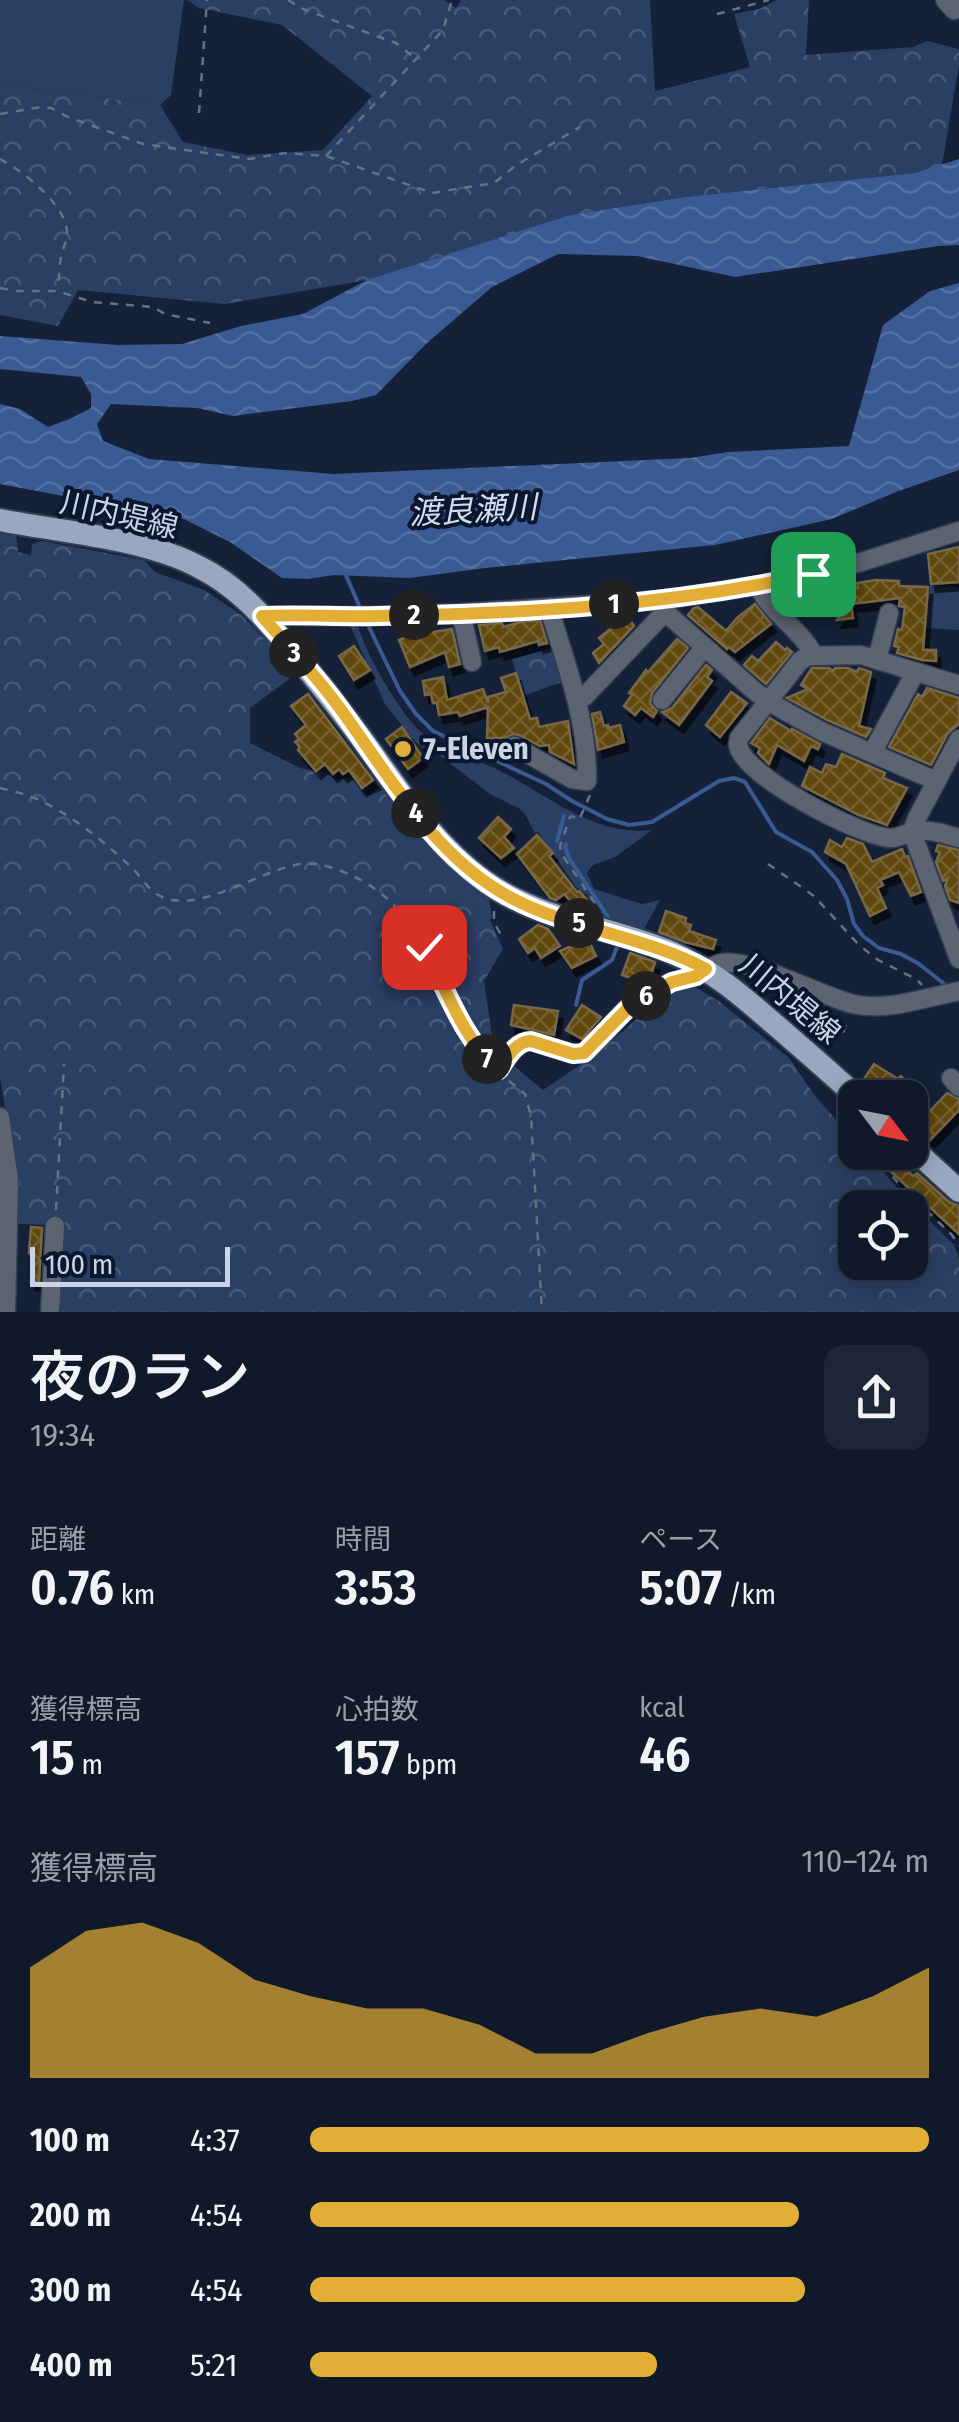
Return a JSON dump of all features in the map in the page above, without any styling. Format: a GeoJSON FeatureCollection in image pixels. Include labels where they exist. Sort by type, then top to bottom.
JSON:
{"type":"FeatureCollection","features":[{"type":"Feature","properties":{"kind":"main road","name":"川内堤線"},"geometry":{"type":"LineString","coordinates":[[0,520],[178,557],[215,576],[262,616],[331,696],[427,826],[455,856],[492,886],[530,906],[662,948],[706,969],[732,987],[838,1080]]}},
{"type":"Feature","properties":{"kind":"main road"},"geometry":{"type":"LineString","coordinates":[[928,1163],[959,1191]]}},
{"type":"Feature","properties":{"kind":"street"},"geometry":{"type":"LineString","coordinates":[[945,0],[954,10],[959,8]]}},
{"type":"Feature","properties":{"kind":"street"},"geometry":{"type":"LineString","coordinates":[[262,616],[663,606],[858,563],[959,532]]}},
{"type":"Feature","properties":{"kind":"street"},"geometry":{"type":"LineString","coordinates":[[758,584],[762,596],[814,656]]}},
{"type":"Feature","properties":{"kind":"street"},"geometry":{"type":"LineString","coordinates":[[663,606],[704,648],[767,700],[822,731],[936,781]]}},
{"type":"Feature","properties":{"kind":"street"},"geometry":{"type":"LineString","coordinates":[[576,701],[584,697],[663,606]]}},
{"type":"Feature","properties":{"kind":"street"},"geometry":{"type":"LineString","coordinates":[[549,608],[576,701],[587,756],[588,790]]}},
{"type":"Feature","properties":{"kind":"street"},"geometry":{"type":"LineString","coordinates":[[460,613],[472,662]]}},
{"type":"Feature","properties":{"kind":"street"},"geometry":{"type":"LineString","coordinates":[[877,660],[888,613]]}},
{"type":"Feature","properties":{"kind":"street"},"geometry":{"type":"LineString","coordinates":[[662,700],[704,648]]}},
{"type":"Feature","properties":{"kind":"street"},"geometry":{"type":"LineString","coordinates":[[959,685],[856,654],[814,656],[800,661],[767,700],[739,738],[738,748],[750,763],[790,795],[840,820],[888,838],[926,831],[959,838]]}},
{"type":"Feature","properties":{"kind":"street"},"geometry":{"type":"LineString","coordinates":[[872,753],[915,673]]}},
{"type":"Feature","properties":{"kind":"street"},"geometry":{"type":"LineString","coordinates":[[959,739],[912,832],[959,958]]}},
{"type":"Feature","properties":{"kind":"street"},"geometry":{"type":"LineString","coordinates":[[514,746],[588,790]]}},
{"type":"Feature","properties":{"kind":"street"},"geometry":{"type":"LineString","coordinates":[[499,1070],[514,1048],[524,1041],[573,1054],[584,1053],[630,1006],[714,964],[732,962],[762,970],[868,1006],[944,994]]}},
{"type":"Feature","properties":{"kind":"street"},"geometry":{"type":"LineString","coordinates":[[0,1118],[9,1180],[6,1312]]}},
{"type":"Feature","properties":{"kind":"street"},"geometry":{"type":"LineString","coordinates":[[50,1312],[55,1226]]}},
{"type":"Feature","properties":{"kind":"path"},"geometry":{"type":"LineString","coordinates":[[199,113],[208,0]]}},
{"type":"Feature","properties":{"kind":"path"},"geometry":{"type":"LineString","coordinates":[[288,0],[305,10],[396,43],[416,58]]}},
{"type":"Feature","properties":{"kind":"path"},"geometry":{"type":"LineString","coordinates":[[326,156],[443,30],[452,0]]}},
{"type":"Feature","properties":{"kind":"path"},"geometry":{"type":"LineString","coordinates":[[717,14],[769,0]]}},
{"type":"Feature","properties":{"kind":"path"},"geometry":{"type":"LineString","coordinates":[[0,114],[51,108],[68,118],[143,144],[249,159],[285,153],[326,156],[432,193],[494,182],[580,127]]}},
{"type":"Feature","properties":{"kind":"path"},"geometry":{"type":"LineString","coordinates":[[0,159],[57,206],[65,222],[67,236],[57,291]]}},
{"type":"Feature","properties":{"kind":"path"},"geometry":{"type":"LineString","coordinates":[[0,288],[57,291],[92,302],[153,307],[165,314],[210,322]]}},
{"type":"Feature","properties":{"kind":"path"},"geometry":{"type":"LineString","coordinates":[[0,788],[33,797],[64,813],[163,898],[216,896],[265,874],[310,863],[344,872],[383,893],[424,947],[482,1055],[525,1094],[531,1116],[542,1312]]}},
{"type":"Feature","properties":{"kind":"path"},"geometry":{"type":"LineString","coordinates":[[588,790],[580,818],[570,817],[560,846],[604,917]]}},
{"type":"Feature","properties":{"kind":"path"},"geometry":{"type":"LineString","coordinates":[[768,864],[814,896],[878,960],[944,994]]}},
{"type":"Feature","properties":{"kind":"path"},"geometry":{"type":"LineString","coordinates":[[492,886],[494,922],[502,937]]}},
{"type":"Feature","properties":{"kind":"path"},"geometry":{"type":"LineString","coordinates":[[832,1032],[840,1036],[853,1004]]}},
{"type":"Feature","properties":{"kind":"path"},"geometry":{"type":"LineString","coordinates":[[55,1226],[64,1064]]}},
{"type":"Feature","properties":{"kind":"path"},"geometry":{"type":"LineString","coordinates":[[887,1170],[959,1246]]}},
{"type":"Feature","properties":{"kind":"green space"},"geometry":{"type":"Polygon","coordinates":[[[0,0],[184,0],[171,95],[160,105],[0,84],[0,0]]]}},
{"type":"Feature","properties":{"kind":"green space"},"geometry":{"type":"Polygon","coordinates":[[[187,0],[444,0],[456,8],[461,0],[650,0],[655,91],[750,67],[734,14],[777,0],[809,0],[806,55],[913,47],[927,41],[959,49],[959,65],[942,165],[915,173],[685,197],[570,215],[368,280],[225,304],[78,290],[58,326],[0,315],[0,84],[160,105],[183,142],[247,155],[323,150],[372,96],[282,25],[199,8],[187,0]]]}},
{"type":"Feature","properties":{"kind":"green space"},"geometry":{"type":"Polygon","coordinates":[[[0,530],[16,533],[18,552],[31,555],[32,544],[42,541],[144,560],[155,572],[204,590],[240,614],[297,671],[250,708],[250,743],[300,768],[326,773],[336,780],[351,778],[368,796],[386,789],[489,897],[490,920],[503,949],[484,981],[494,1049],[543,1090],[599,1052],[687,982],[720,1002],[789,1058],[838,1122],[838,1170],[882,1170],[899,1190],[838,1190],[838,1280],[928,1280],[928,1219],[954,1245],[959,1258],[959,1312],[53,1312],[51,1225],[18,1224],[15,1166],[0,1078],[0,530]]]}},
{"type":"Feature","properties":{"kind":"green space"},"geometry":{"type":"Polygon","coordinates":[[[930,585],[959,588],[959,630],[926,628],[930,585]]]}},
{"type":"Feature","properties":{"kind":"green space"},"geometry":{"type":"Polygon","coordinates":[[[349,623],[357,623],[384,682],[414,725],[430,740],[492,767],[588,819],[630,830],[652,830],[615,857],[593,865],[587,873],[594,889],[642,904],[660,900],[643,931],[602,918],[520,809],[490,794],[411,737],[385,704],[349,623]]]}},
{"type":"Feature","properties":{"kind":"green space"},"geometry":{"type":"Polygon","coordinates":[[[553,648],[562,682],[523,696],[512,659],[553,648]]]}},
{"type":"Feature","properties":{"kind":"water","name":"渡良瀬川"},"geometry":{"type":"Polygon","coordinates":[[[959,159],[959,245],[735,277],[637,256],[558,254],[492,287],[427,343],[376,395],[233,416],[197,408],[111,404],[97,424],[103,441],[149,459],[334,474],[690,458],[728,452],[849,446],[883,325],[930,291],[959,283],[959,470],[832,519],[715,545],[410,578],[282,578],[230,542],[184,519],[0,484],[0,404],[20,409],[48,427],[91,408],[91,394],[81,377],[0,369],[0,336],[118,345],[182,344],[241,326],[303,314],[367,280],[570,215],[685,197],[915,173],[959,159]]]}},
{"type":"Feature","properties":{"kind":"building"},"geometry":{"type":"Polygon","coordinates":[[[959,547],[959,582],[931,584],[928,554],[959,547]]]}},
{"type":"Feature","properties":{"kind":"building"},"geometry":{"type":"Polygon","coordinates":[[[876,580],[928,587],[923,650],[936,650],[936,661],[897,653],[899,647],[894,646],[898,629],[902,630],[905,607],[899,606],[900,598],[851,604],[853,618],[837,620],[847,603],[843,601],[842,590],[876,580]]]}},
{"type":"Feature","properties":{"kind":"building"},"geometry":{"type":"Polygon","coordinates":[[[755,604],[771,624],[735,652],[688,615],[698,607],[726,631],[755,604]]]}},
{"type":"Feature","properties":{"kind":"building"},"geometry":{"type":"Polygon","coordinates":[[[627,616],[634,626],[599,663],[593,653],[604,644],[599,638],[627,616]]]}},
{"type":"Feature","properties":{"kind":"building"},"geometry":{"type":"Polygon","coordinates":[[[540,620],[547,643],[539,645],[538,641],[500,652],[499,647],[485,651],[479,625],[502,623],[503,627],[540,620]]]}},
{"type":"Feature","properties":{"kind":"building"},"geometry":{"type":"Polygon","coordinates":[[[426,629],[427,633],[452,629],[460,664],[449,667],[445,652],[410,667],[399,640],[426,629]]]}},
{"type":"Feature","properties":{"kind":"building"},"geometry":{"type":"Polygon","coordinates":[[[677,639],[688,648],[652,693],[650,704],[657,711],[653,717],[641,708],[635,715],[624,706],[632,695],[629,693],[677,639]]]}},
{"type":"Feature","properties":{"kind":"building"},"geometry":{"type":"Polygon","coordinates":[[[776,642],[792,652],[766,684],[744,665],[752,656],[758,661],[776,642]]]}},
{"type":"Feature","properties":{"kind":"building"},"geometry":{"type":"Polygon","coordinates":[[[354,646],[370,670],[354,680],[339,656],[354,646]]]}},
{"type":"Feature","properties":{"kind":"building"},"geometry":{"type":"Polygon","coordinates":[[[706,665],[712,670],[707,677],[712,681],[679,725],[662,712],[672,708],[706,665]]]}},
{"type":"Feature","properties":{"kind":"building"},"geometry":{"type":"Polygon","coordinates":[[[812,668],[848,668],[857,672],[859,668],[871,672],[859,726],[871,729],[866,737],[787,698],[808,689],[801,685],[812,668]]]}},
{"type":"Feature","properties":{"kind":"building"},"geometry":{"type":"Polygon","coordinates":[[[516,673],[530,719],[537,718],[539,727],[568,721],[574,764],[550,752],[549,745],[540,746],[519,735],[487,738],[488,707],[460,716],[458,712],[439,715],[431,694],[425,695],[423,681],[443,677],[447,700],[483,689],[488,703],[488,697],[506,692],[501,678],[516,673]]]}},
{"type":"Feature","properties":{"kind":"building"},"geometry":{"type":"Polygon","coordinates":[[[927,688],[959,698],[959,724],[948,733],[931,765],[889,747],[918,694],[922,697],[927,688]]]}},
{"type":"Feature","properties":{"kind":"building"},"geometry":{"type":"Polygon","coordinates":[[[731,692],[747,703],[720,737],[706,725],[731,692]]]}},
{"type":"Feature","properties":{"kind":"building"},"geometry":{"type":"Polygon","coordinates":[[[308,694],[373,780],[362,788],[349,770],[343,774],[339,769],[333,774],[325,764],[316,771],[298,750],[295,742],[299,739],[295,734],[306,725],[291,706],[308,694]]]}},
{"type":"Feature","properties":{"kind":"building"},"geometry":{"type":"Polygon","coordinates":[[[600,712],[604,726],[620,725],[624,742],[598,750],[592,714],[600,712]]]}},
{"type":"Feature","properties":{"kind":"building"},"geometry":{"type":"Polygon","coordinates":[[[770,718],[820,744],[818,749],[811,746],[804,761],[777,745],[769,764],[758,753],[760,748],[751,743],[770,718]]]}},
{"type":"Feature","properties":{"kind":"building"},"geometry":{"type":"Polygon","coordinates":[[[402,727],[423,758],[408,769],[386,739],[402,727]]]}},
{"type":"Feature","properties":{"kind":"building"},"geometry":{"type":"Polygon","coordinates":[[[842,754],[885,773],[883,778],[907,788],[887,825],[802,786],[810,767],[822,773],[826,764],[836,767],[842,754]]]}},
{"type":"Feature","properties":{"kind":"building"},"geometry":{"type":"Polygon","coordinates":[[[498,817],[511,829],[504,837],[514,848],[501,858],[479,838],[498,817]]]}},
{"type":"Feature","properties":{"kind":"building"},"geometry":{"type":"Polygon","coordinates":[[[537,835],[577,892],[594,907],[590,910],[574,905],[564,894],[556,900],[550,898],[517,854],[537,835]]]}},
{"type":"Feature","properties":{"kind":"building"},"geometry":{"type":"Polygon","coordinates":[[[847,838],[863,844],[872,862],[902,849],[921,892],[911,896],[899,872],[880,880],[883,885],[877,888],[886,908],[870,916],[846,864],[825,852],[830,840],[842,847],[847,838]]]}},
{"type":"Feature","properties":{"kind":"building"},"geometry":{"type":"Polygon","coordinates":[[[938,845],[959,850],[959,903],[950,900],[945,886],[948,878],[943,881],[936,862],[938,845]]]}},
{"type":"Feature","properties":{"kind":"building"},"geometry":{"type":"Polygon","coordinates":[[[666,911],[686,918],[685,923],[691,925],[689,931],[716,940],[713,949],[659,932],[666,911]]]}},
{"type":"Feature","properties":{"kind":"building"},"geometry":{"type":"Polygon","coordinates":[[[538,925],[548,929],[560,946],[541,958],[535,948],[528,953],[519,939],[538,925]]]}},
{"type":"Feature","properties":{"kind":"building"},"geometry":{"type":"Polygon","coordinates":[[[585,940],[596,956],[572,968],[560,951],[585,940]]]}},
{"type":"Feature","properties":{"kind":"building"},"geometry":{"type":"Polygon","coordinates":[[[630,953],[655,962],[650,979],[643,978],[642,982],[622,975],[630,953]]]}},
{"type":"Feature","properties":{"kind":"building"},"geometry":{"type":"Polygon","coordinates":[[[514,1005],[558,1011],[554,1035],[511,1025],[514,1005]]]}},
{"type":"Feature","properties":{"kind":"building"},"geometry":{"type":"Polygon","coordinates":[[[582,1005],[601,1017],[582,1039],[566,1030],[582,1005]]]}},
{"type":"Feature","properties":{"kind":"building"},"geometry":{"type":"Polygon","coordinates":[[[874,1064],[905,1080],[886,1080],[863,1080],[874,1064]]]}},
{"type":"Feature","properties":{"kind":"building"},"geometry":{"type":"Polygon","coordinates":[[[947,1093],[959,1099],[959,1110],[930,1140],[928,1113],[947,1093]]]}},
{"type":"Feature","properties":{"kind":"building"},"geometry":{"type":"Polygon","coordinates":[[[889,1170],[906,1170],[913,1176],[917,1173],[949,1202],[959,1206],[959,1234],[928,1206],[928,1190],[911,1190],[889,1170]]]}},
{"type":"Feature","properties":{"kind":"building"},"geometry":{"type":"Polygon","coordinates":[[[31,1227],[42,1228],[39,1282],[31,1282],[31,1227]]]}},
{"type":"Feature","properties":{"kind":"waterway"},"geometry":{"type":"LineString","coordinates":[[345,573],[361,610]]}},
{"type":"Feature","properties":{"kind":"waterway"},"geometry":{"type":"LineString","coordinates":[[367,623],[400,691],[433,731],[546,784],[607,819],[629,825],[652,822],[719,781],[734,778],[745,782],[776,832],[812,852],[837,880],[854,924],[863,936],[879,948],[919,964],[947,986]]}},
{"type":"Feature","properties":{"kind":"waterway"},"geometry":{"type":"LineString","coordinates":[[557,841],[564,816]]}},
{"type":"Feature","properties":{"kind":"waterway"},"geometry":{"type":"LineString","coordinates":[[566,844],[569,858],[608,917]]}},
{"type":"Feature","properties":{"kind":"waterway"},"geometry":{"type":"LineString","coordinates":[[576,1005],[582,980],[612,960],[617,947]]}},
{"type":"Feature","properties":{"kind":"place","name":"7-Eleven"},"geometry":{"type":"Point","coordinates":[403,749]}},
{"type":"Feature","properties":{"kind":"route"},"geometry":{"type":"LineString","coordinates":[[424,947],[465,1028],[482,1055],[499,1070],[514,1048],[524,1041],[573,1054],[584,1053],[630,1006],[672,982],[706,969],[662,948],[530,906],[484,881],[455,856],[406,802],[336,703],[262,616],[460,613],[661,600],[813,574]]}}]}
